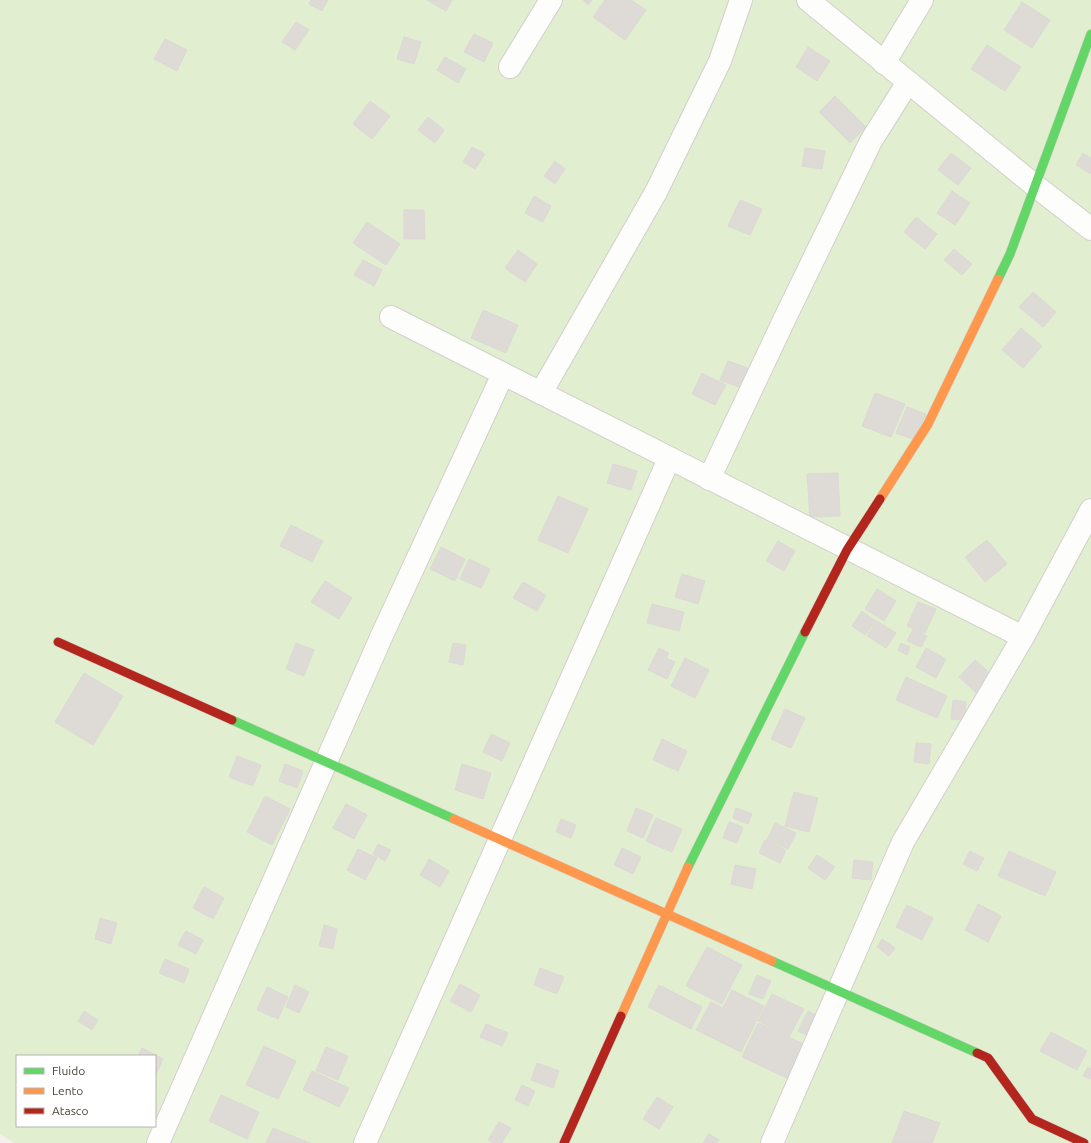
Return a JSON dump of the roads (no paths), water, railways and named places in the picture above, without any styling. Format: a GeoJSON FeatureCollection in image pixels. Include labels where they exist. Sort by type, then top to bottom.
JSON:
{"type":"FeatureCollection","features":[{"type":"Feature","properties":{"kind":"street"},"geometry":{"type":"LineString","coordinates":[[510,67],[551,0]]}},
{"type":"Feature","properties":{"kind":"street"},"geometry":{"type":"LineString","coordinates":[[541,393],[656,192],[720,61],[741,0]]}},
{"type":"Feature","properties":{"kind":"street"},"geometry":{"type":"LineString","coordinates":[[808,0],[1091,229]]}},
{"type":"Feature","properties":{"kind":"street"},"geometry":{"type":"LineString","coordinates":[[884,63],[922,0]]}},
{"type":"Feature","properties":{"kind":"street"},"geometry":{"type":"LineString","coordinates":[[564,1143],[700,841],[847,550],[928,424],[1010,254],[1091,34]]}},
{"type":"Feature","properties":{"kind":"street"},"geometry":{"type":"LineString","coordinates":[[709,479],[871,141],[908,82]]}},
{"type":"Feature","properties":{"kind":"street"},"geometry":{"type":"LineString","coordinates":[[391,317],[847,550],[1023,637]]}},
{"type":"Feature","properties":{"kind":"street"},"geometry":{"type":"LineString","coordinates":[[158,1143],[383,633],[503,374]]}},
{"type":"Feature","properties":{"kind":"street"},"geometry":{"type":"LineString","coordinates":[[365,1143],[669,459]]}},
{"type":"Feature","properties":{"kind":"street"},"geometry":{"type":"LineString","coordinates":[[772,1143],[903,842],[1023,637],[1091,510]]}},
{"type":"Feature","properties":{"kind":"street"},"geometry":{"type":"LineString","coordinates":[[58,642],[988,1058],[1032,1119],[1084,1143]]}}]}
